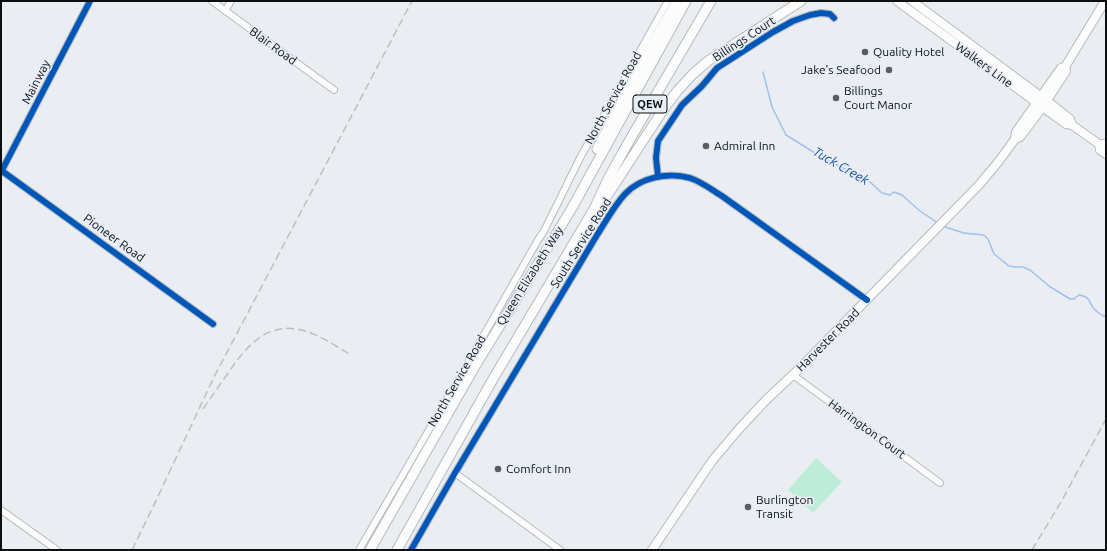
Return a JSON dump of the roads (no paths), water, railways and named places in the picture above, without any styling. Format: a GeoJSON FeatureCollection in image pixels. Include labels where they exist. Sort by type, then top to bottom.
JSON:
{"type":"FeatureCollection","features":[{"type":"Feature","properties":{"kind":"highway"},"geometry":{"type":"LineString","coordinates":[[572,208],[574,193],[646,55],[677,1]]}},
{"type":"Feature","properties":{"kind":"highway","name":"Queen Elizabeth Way"},"geometry":{"type":"LineString","coordinates":[[370,550],[474,368],[572,208],[686,1]]}},
{"type":"Feature","properties":{"kind":"highway","name":"Queen Elizabeth Way"},"geometry":{"type":"LineString","coordinates":[[397,550],[483,396],[594,209],[609,177],[632,136],[711,1]]}},
{"type":"Feature","properties":{"kind":"highway"},"geometry":{"type":"LineString","coordinates":[[594,209],[605,199],[663,110],[678,90],[693,74],[714,57],[801,1]]}},
{"type":"Feature","properties":{"kind":"main road","name":"Walkers Line"},"geometry":{"type":"LineString","coordinates":[[897,1],[1042,102]]}},
{"type":"Feature","properties":{"kind":"main road","name":"Walkers Line"},"geometry":{"type":"LineString","coordinates":[[912,1],[1042,102],[1066,124],[1072,125],[1103,144],[1100,150],[1106,154]]}},
{"type":"Feature","properties":{"kind":"main road","name":"Harvester Road"},"geometry":{"type":"LineString","coordinates":[[652,550],[712,461],[739,429],[980,185],[999,162],[1015,138],[1020,137],[1042,102],[1066,71],[1065,67],[1105,1]]}},
{"type":"Feature","properties":{"kind":"street","name":"Mainway"},"geometry":{"type":"LineString","coordinates":[[1,171],[90,1]]}},
{"type":"Feature","properties":{"kind":"street","name":"Blair Road"},"geometry":{"type":"LineString","coordinates":[[212,1],[334,90]]}},
{"type":"Feature","properties":{"kind":"street"},"geometry":{"type":"LineString","coordinates":[[225,11],[231,1]]}},
{"type":"Feature","properties":{"kind":"street","name":"North Service Road"},"geometry":{"type":"LineString","coordinates":[[359,550],[544,231],[581,156],[668,1]]}},
{"type":"Feature","properties":{"kind":"street","name":"Billings Court"},"geometry":{"type":"LineString","coordinates":[[658,176],[656,158],[658,141],[682,105],[702,86],[717,68],[793,21],[820,13],[830,14],[834,18]]}},
{"type":"Feature","properties":{"kind":"street","name":"Pioneer Road"},"geometry":{"type":"LineString","coordinates":[[1,171],[214,324]]}},
{"type":"Feature","properties":{"kind":"street","name":"South Service Road"},"geometry":{"type":"LineString","coordinates":[[411,550],[455,473],[611,213],[625,194],[632,188],[658,176],[670,175],[691,178],[722,196],[867,300]]}},
{"type":"Feature","properties":{"kind":"street","name":"Harrington Court"},"geometry":{"type":"LineString","coordinates":[[793,374],[940,483]]}},
{"type":"Feature","properties":{"kind":"street"},"geometry":{"type":"LineString","coordinates":[[455,473],[560,550]]}},
{"type":"Feature","properties":{"kind":"street"},"geometry":{"type":"LineString","coordinates":[[1,510],[57,550]]}},
{"type":"Feature","properties":{"kind":"waterway","name":"Tuck Creek"},"geometry":{"type":"LineString","coordinates":[[763,72],[772,107],[786,135],[823,158],[869,181],[882,193],[890,195],[894,192],[902,195],[920,211],[938,223]]}},
{"type":"Feature","properties":{"kind":"waterway","name":"Tuck Creek"},"geometry":{"type":"LineString","coordinates":[[943,226],[964,233],[984,235],[988,239],[994,254],[1009,266],[1023,267],[1030,270],[1049,286],[1070,299],[1074,299],[1079,295],[1086,297],[1095,310],[1106,317]]}},
{"type":"Feature","properties":{"kind":"railway"},"geometry":{"type":"LineString","coordinates":[[132,550],[214,377],[412,1]]}},
{"type":"Feature","properties":{"kind":"railway"},"geometry":{"type":"LineString","coordinates":[[203,409],[241,355],[259,338],[269,332],[281,329],[294,329],[308,332],[325,339],[351,355]]}},
{"type":"Feature","properties":{"kind":"railway"},"geometry":{"type":"LineString","coordinates":[[1032,550],[1061,502],[1106,419]]}},
{"type":"Feature","properties":{"kind":"place","name":"Quality Hotel"},"geometry":{"type":"Point","coordinates":[865,52]}},
{"type":"Feature","properties":{"kind":"place","name":"Jake's Seafood"},"geometry":{"type":"Point","coordinates":[889,70]}},
{"type":"Feature","properties":{"kind":"place","name":"Billings Court Manor"},"geometry":{"type":"Point","coordinates":[836,98]}},
{"type":"Feature","properties":{"kind":"place","name":"Admiral Inn"},"geometry":{"type":"Point","coordinates":[706,146]}},
{"type":"Feature","properties":{"kind":"place","name":"Comfort Inn"},"geometry":{"type":"Point","coordinates":[498,469]}},
{"type":"Feature","properties":{"kind":"place","name":"Burlington Transit"},"geometry":{"type":"Point","coordinates":[748,507]}}]}
